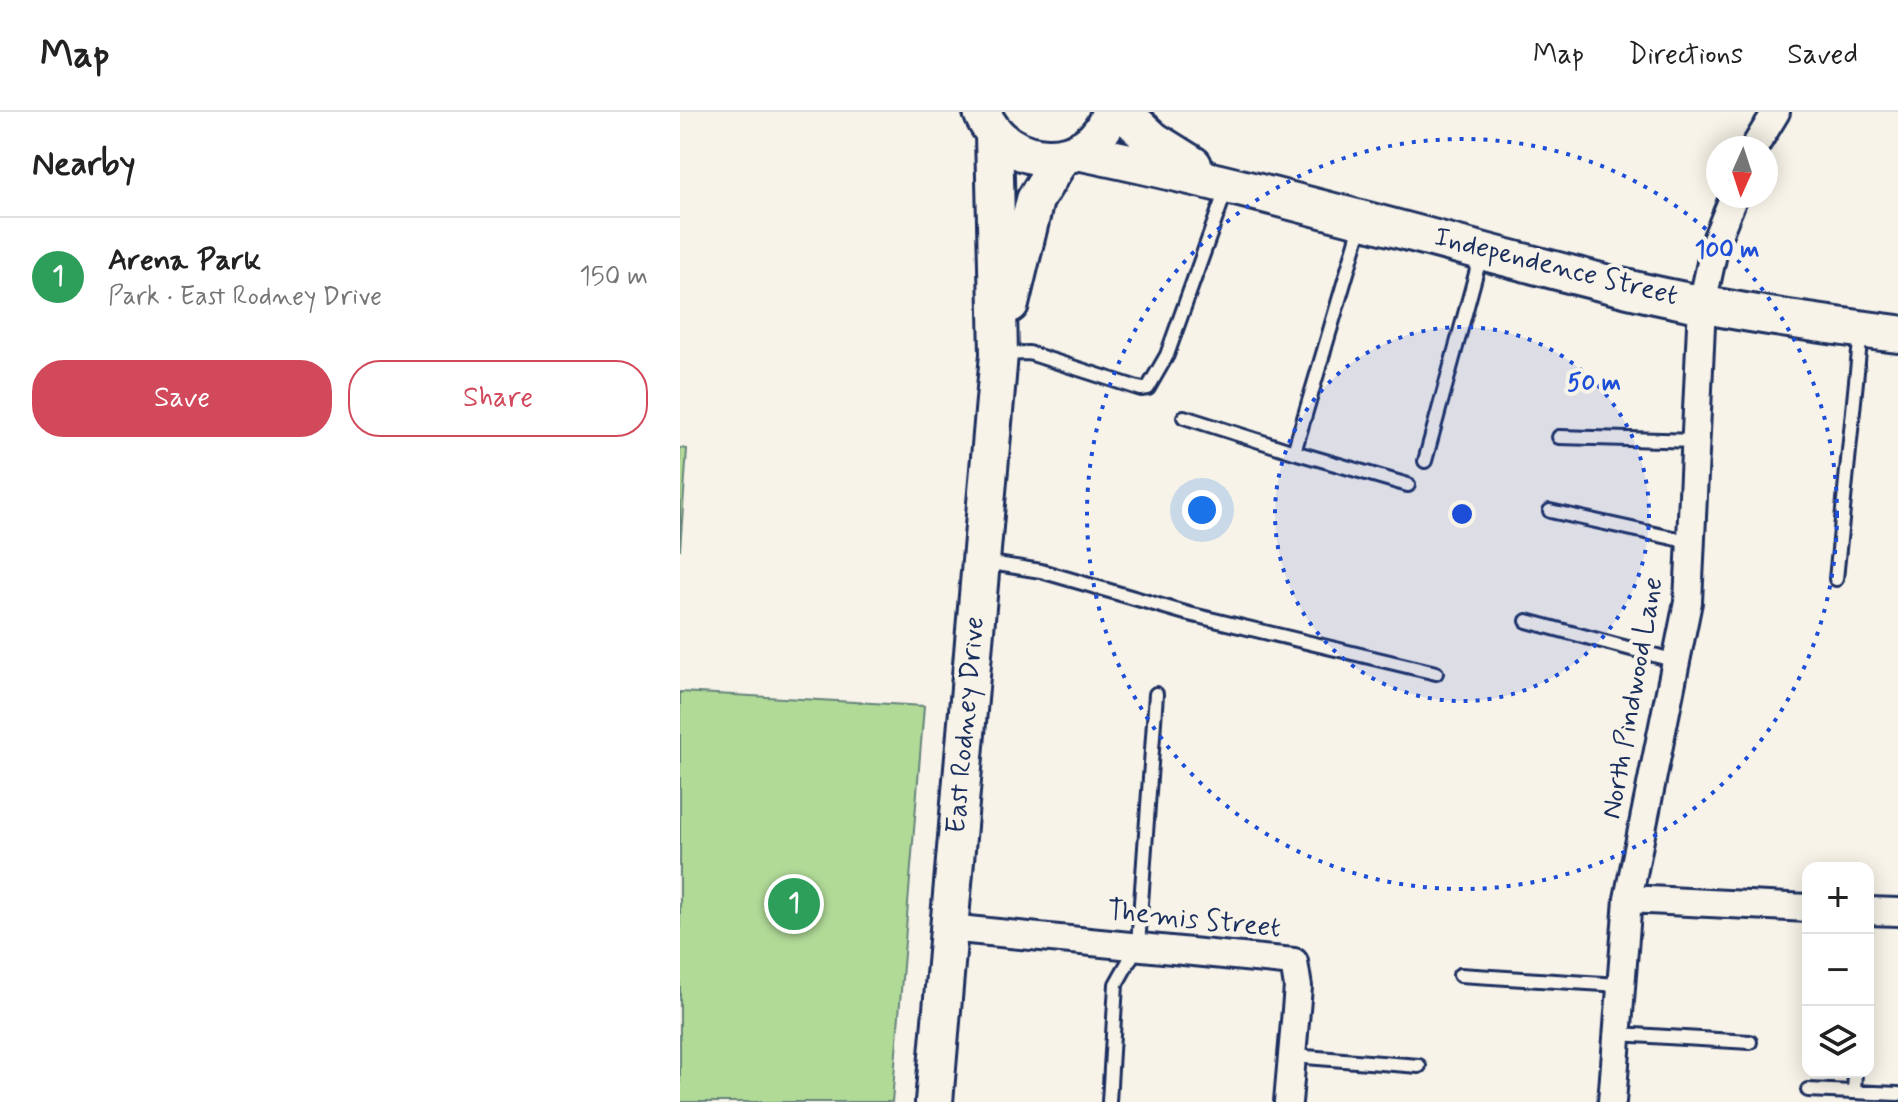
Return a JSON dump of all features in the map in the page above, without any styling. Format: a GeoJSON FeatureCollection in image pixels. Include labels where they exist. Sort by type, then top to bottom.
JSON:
{"type":"FeatureCollection","features":[{"type":"Feature","properties":{"kind":"street","name":"East Rodney Drive"},"geometry":{"type":"LineString","coordinates":[[999,351],[1035,200],[1070,153],[1096,137],[1110,112]]}},
{"type":"Feature","properties":{"kind":"street","name":"Independence Street"},"geometry":{"type":"LineString","coordinates":[[1123,112],[1153,140],[1223,182]]}},
{"type":"Feature","properties":{"kind":"street"},"geometry":{"type":"LineString","coordinates":[[1761,136],[1776,112]]}},
{"type":"Feature","properties":{"kind":"street","name":"East Rodney Drive"},"geometry":{"type":"LineString","coordinates":[[934,1102],[999,351],[988,123]]}},
{"type":"Feature","properties":{"kind":"street","name":"Independence Street"},"geometry":{"type":"LineString","coordinates":[[988,123],[1011,148],[1032,157],[1070,153],[1223,182],[1631,289],[1702,304],[1898,334]]}},
{"type":"Feature","properties":{"kind":"street","name":"North Pindwood Lane"},"geometry":{"type":"LineString","coordinates":[[1612,1102],[1628,899],[1688,602],[1702,304],[1716,240],[1729,208]]}},
{"type":"Feature","properties":{"kind":"street"},"geometry":{"type":"LineString","coordinates":[[1628,899],[1802,908]]}},
{"type":"Feature","properties":{"kind":"street"},"geometry":{"type":"LineString","coordinates":[[1874,911],[1898,912]]}},
{"type":"Feature","properties":{"kind":"street","name":"Themis Street"},"geometry":{"type":"LineString","coordinates":[[948,928],[1294,962],[1298,987],[1288,1102]]}},
{"type":"Feature","properties":{"kind":"lane"},"geometry":{"type":"LineString","coordinates":[[999,351],[1029,353],[1141,389],[1148,388],[1167,355],[1223,182]]}},
{"type":"Feature","properties":{"kind":"lane"},"geometry":{"type":"LineString","coordinates":[[1294,452],[1363,219]]}},
{"type":"Feature","properties":{"kind":"lane"},"geometry":{"type":"LineString","coordinates":[[1425,461],[1483,250]]}},
{"type":"Feature","properties":{"kind":"lane"},"geometry":{"type":"LineString","coordinates":[[1836,579],[1861,329]]}},
{"type":"Feature","properties":{"kind":"lane"},"geometry":{"type":"LineString","coordinates":[[1184,417],[1408,485]]}},
{"type":"Feature","properties":{"kind":"lane"},"geometry":{"type":"LineString","coordinates":[[1559,437],[1696,441]]}},
{"type":"Feature","properties":{"kind":"lane"},"geometry":{"type":"LineString","coordinates":[[1550,511],[1691,542]]}},
{"type":"Feature","properties":{"kind":"lane"},"geometry":{"type":"LineString","coordinates":[[980,561],[1041,571],[1189,614],[1436,673]]}},
{"type":"Feature","properties":{"kind":"lane"},"geometry":{"type":"LineString","coordinates":[[1527,621],[1676,661]]}},
{"type":"Feature","properties":{"kind":"lane"},"geometry":{"type":"LineString","coordinates":[[1109,1102],[1116,984],[1138,945],[1156,694]]}},
{"type":"Feature","properties":{"kind":"lane"},"geometry":{"type":"LineString","coordinates":[[1460,975],[1620,985]]}},
{"type":"Feature","properties":{"kind":"lane"},"geometry":{"type":"LineString","coordinates":[[1618,1034],[1750,1042]]}},
{"type":"Feature","properties":{"kind":"lane"},"geometry":{"type":"LineString","coordinates":[[1293,1056],[1419,1066]]}},
{"type":"Feature","properties":{"kind":"lane"},"geometry":{"type":"LineString","coordinates":[[1854,1092],[1855,1078]]}},
{"type":"Feature","properties":{"kind":"lane"},"geometry":{"type":"LineString","coordinates":[[1808,1090],[1898,1094]]}},
{"type":"Feature","properties":{"kind":"green space"},"geometry":{"type":"Polygon","coordinates":[[[680,448],[687,449],[680,550],[680,448]]]}},
{"type":"Feature","properties":{"kind":"green space"},"geometry":{"type":"Polygon","coordinates":[[[680,692],[924,706],[892,1102],[680,1102],[680,692]]]}},
{"type":"Feature","properties":{"kind":"place","name":"Arena Park"},"geometry":{"type":"Point","coordinates":[794,904]}}]}
